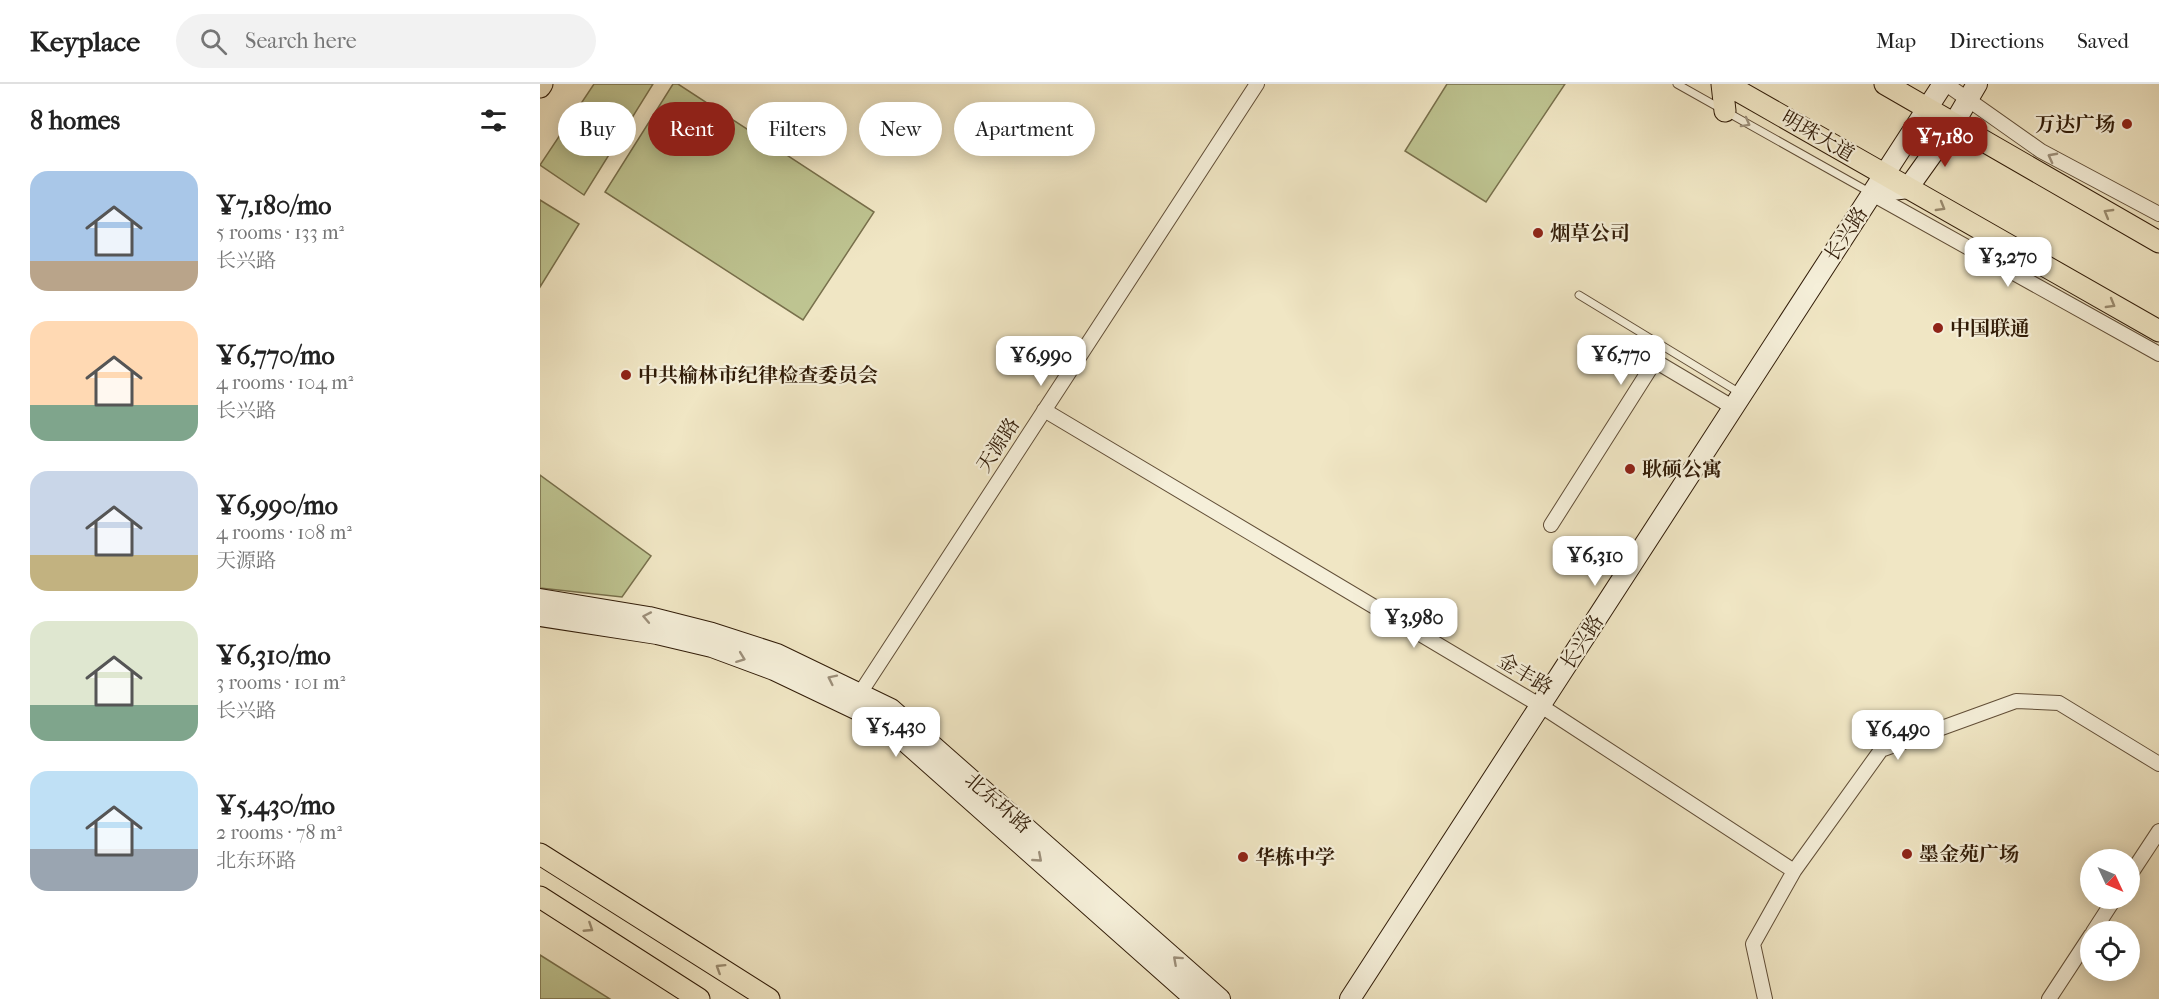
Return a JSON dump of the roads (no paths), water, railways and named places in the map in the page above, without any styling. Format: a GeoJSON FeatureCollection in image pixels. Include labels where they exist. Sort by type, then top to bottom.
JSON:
{"type":"FeatureCollection","features":[{"type":"Feature","properties":{"kind":"main road"},"geometry":{"type":"LineString","coordinates":[[1722,84],[1725,111]]}},
{"type":"Feature","properties":{"kind":"main road","name":"明珠大道"},"geometry":{"type":"LineString","coordinates":[[1726,84],[2159,331]]}},
{"type":"Feature","properties":{"kind":"main road"},"geometry":{"type":"LineString","coordinates":[[1885,84],[2159,242]]}},
{"type":"Feature","properties":{"kind":"main road","name":"长兴路"},"geometry":{"type":"LineString","coordinates":[[1350,999],[1945,84]]}},
{"type":"Feature","properties":{"kind":"main road"},"geometry":{"type":"LineString","coordinates":[[1908,188],[1953,125],[1972,91]]}},
{"type":"Feature","properties":{"kind":"main road","name":"长兴路"},"geometry":{"type":"LineString","coordinates":[[1872,194],[1908,188]]}},
{"type":"Feature","properties":{"kind":"main road","name":"北东环路"},"geometry":{"type":"LineString","coordinates":[[540,599],[649,617],[712,633],[777,654],[856,700],[884,722],[1195,999]]}},
{"type":"Feature","properties":{"kind":"main road","name":"北东环路"},"geometry":{"type":"LineString","coordinates":[[540,616],[657,634],[712,647],[856,700],[891,709],[1220,999]]}},
{"type":"Feature","properties":{"kind":"main road"},"geometry":{"type":"LineString","coordinates":[[540,854],[769,999]]}},
{"type":"Feature","properties":{"kind":"main road"},"geometry":{"type":"LineString","coordinates":[[540,897],[699,999]]}},
{"type":"Feature","properties":{"kind":"street","name":"天源路"},"geometry":{"type":"LineString","coordinates":[[856,700],[1257,84]]}},
{"type":"Feature","properties":{"kind":"street"},"geometry":{"type":"LineString","coordinates":[[1945,84],[1972,91],[2041,151],[2159,214]]}},
{"type":"Feature","properties":{"kind":"street"},"geometry":{"type":"LineString","coordinates":[[1872,194],[2159,354]]}},
{"type":"Feature","properties":{"kind":"street"},"geometry":{"type":"LineString","coordinates":[[1551,525],[1655,361],[1659,369],[1738,401]]}},
{"type":"Feature","properties":{"kind":"street","name":"金丰路"},"geometry":{"type":"LineString","coordinates":[[1044,410],[1541,706],[1794,871]]}},
{"type":"Feature","properties":{"kind":"street"},"geometry":{"type":"LineString","coordinates":[[1765,999],[1753,944],[1794,871],[1881,750],[2016,701],[2059,703],[2159,764]]}},
{"type":"Feature","properties":{"kind":"street"},"geometry":{"type":"LineString","coordinates":[[2140,860],[2159,831]]}},
{"type":"Feature","properties":{"kind":"street"},"geometry":{"type":"LineString","coordinates":[[2049,999],[2080,951]]}},
{"type":"Feature","properties":{"kind":"lane"},"geometry":{"type":"LineString","coordinates":[[1677,84],[1872,194]]}},
{"type":"Feature","properties":{"kind":"lane"},"geometry":{"type":"LineString","coordinates":[[1579,295],[1738,401]]}},
{"type":"Feature","properties":{"kind":"place","name":"万达广场"},"geometry":{"type":"Point","coordinates":[2127,124]}},
{"type":"Feature","properties":{"kind":"place","name":"烟草公司"},"geometry":{"type":"Point","coordinates":[1538,233]}},
{"type":"Feature","properties":{"kind":"place","name":"中国联通"},"geometry":{"type":"Point","coordinates":[1938,328]}},
{"type":"Feature","properties":{"kind":"place","name":"中共榆林市纪律检查委员会"},"geometry":{"type":"Point","coordinates":[626,375]}},
{"type":"Feature","properties":{"kind":"place","name":"耿硕公寓"},"geometry":{"type":"Point","coordinates":[1630,469]}},
{"type":"Feature","properties":{"kind":"place","name":"墨金苑广场"},"geometry":{"type":"Point","coordinates":[1907,854]}},
{"type":"Feature","properties":{"kind":"place","name":"华栋中学"},"geometry":{"type":"Point","coordinates":[1243,857]}}]}
